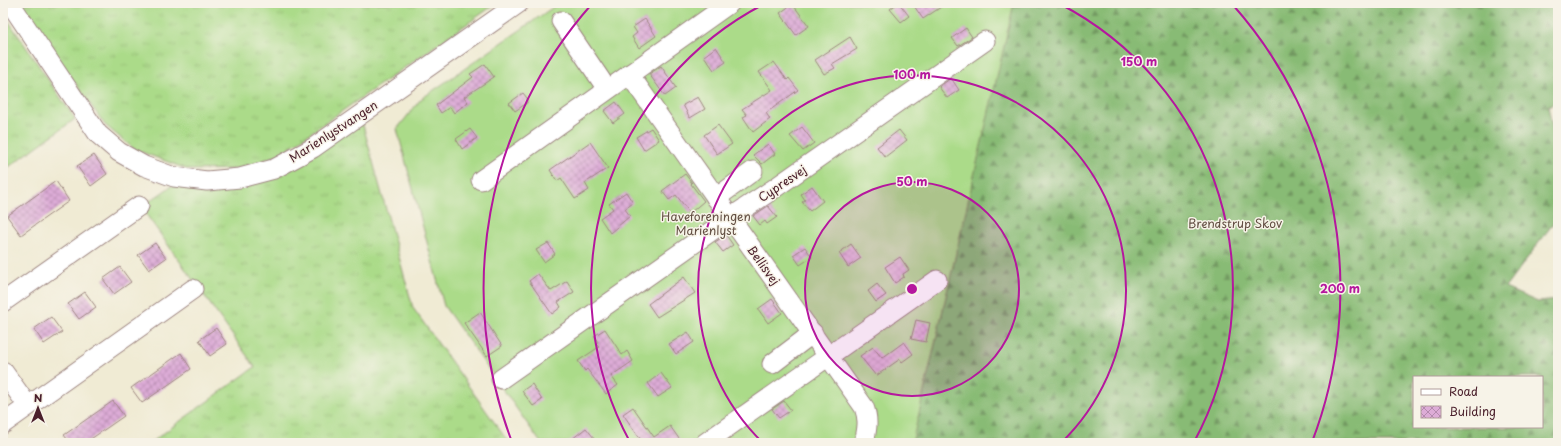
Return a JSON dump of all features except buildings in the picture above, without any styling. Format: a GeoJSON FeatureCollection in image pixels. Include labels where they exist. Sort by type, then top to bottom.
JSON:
{"type":"FeatureCollection","features":[{"type":"Feature","properties":{"kind":"street","name":"Marienlystvangen"},"geometry":{"type":"LineString","coordinates":[[10,3],[98,134],[119,152],[144,166],[174,177],[207,181],[240,178],[274,169],[312,148],[519,3]]}},
{"type":"Feature","properties":{"kind":"street"},"geometry":{"type":"LineString","coordinates":[[480,180],[730,3]]}},
{"type":"Feature","properties":{"kind":"street"},"geometry":{"type":"LineString","coordinates":[[561,21],[608,90]]}},
{"type":"Feature","properties":{"kind":"street","name":"Cypresvej"},"geometry":{"type":"LineString","coordinates":[[501,379],[985,41]]}},
{"type":"Feature","properties":{"kind":"street","name":"Bellisvej"},"geometry":{"type":"LineString","coordinates":[[629,74],[730,218],[830,356],[864,407],[867,415],[867,427],[864,443]]}},
{"type":"Feature","properties":{"kind":"street"},"geometry":{"type":"LineString","coordinates":[[716,198],[753,171]]}},
{"type":"Feature","properties":{"kind":"street"},"geometry":{"type":"LineString","coordinates":[[3,302],[139,206]]}},
{"type":"Feature","properties":{"kind":"street"},"geometry":{"type":"LineString","coordinates":[[704,443],[937,280]]}},
{"type":"Feature","properties":{"kind":"street"},"geometry":{"type":"LineString","coordinates":[[3,424],[193,289]]}},
{"type":"Feature","properties":{"kind":"street"},"geometry":{"type":"LineString","coordinates":[[772,364],[813,333]]}},
{"type":"Feature","properties":{"kind":"street"},"geometry":{"type":"LineString","coordinates":[[3,371],[28,406]]}},
{"type":"Feature","properties":{"kind":"green space"},"geometry":{"type":"Polygon","coordinates":[[[18,3],[497,3],[279,155],[237,169],[189,170],[134,149],[105,125],[18,3]]]}},
{"type":"Feature","properties":{"kind":"green space","name":"Haveforeningen Marienlyst"},"geometry":{"type":"Polygon","coordinates":[[[559,3],[1014,3],[912,443],[541,443],[444,306],[397,129],[421,99],[559,3]]]}},
{"type":"Feature","properties":{"kind":"green space","name":"Brendstrup Skov"},"geometry":{"type":"Polygon","coordinates":[[[1014,3],[1558,3],[1558,101],[1548,106],[1558,156],[1558,217],[1505,288],[1538,302],[1558,300],[1558,443],[912,443],[1014,3]]]}},
{"type":"Feature","properties":{"kind":"green space"},"geometry":{"type":"Polygon","coordinates":[[[3,13],[75,119],[3,171],[3,13]]]}},
{"type":"Feature","properties":{"kind":"green space"},"geometry":{"type":"Polygon","coordinates":[[[361,118],[413,308],[509,443],[150,443],[255,367],[141,207],[176,183],[225,188],[361,118]]]}}]}
